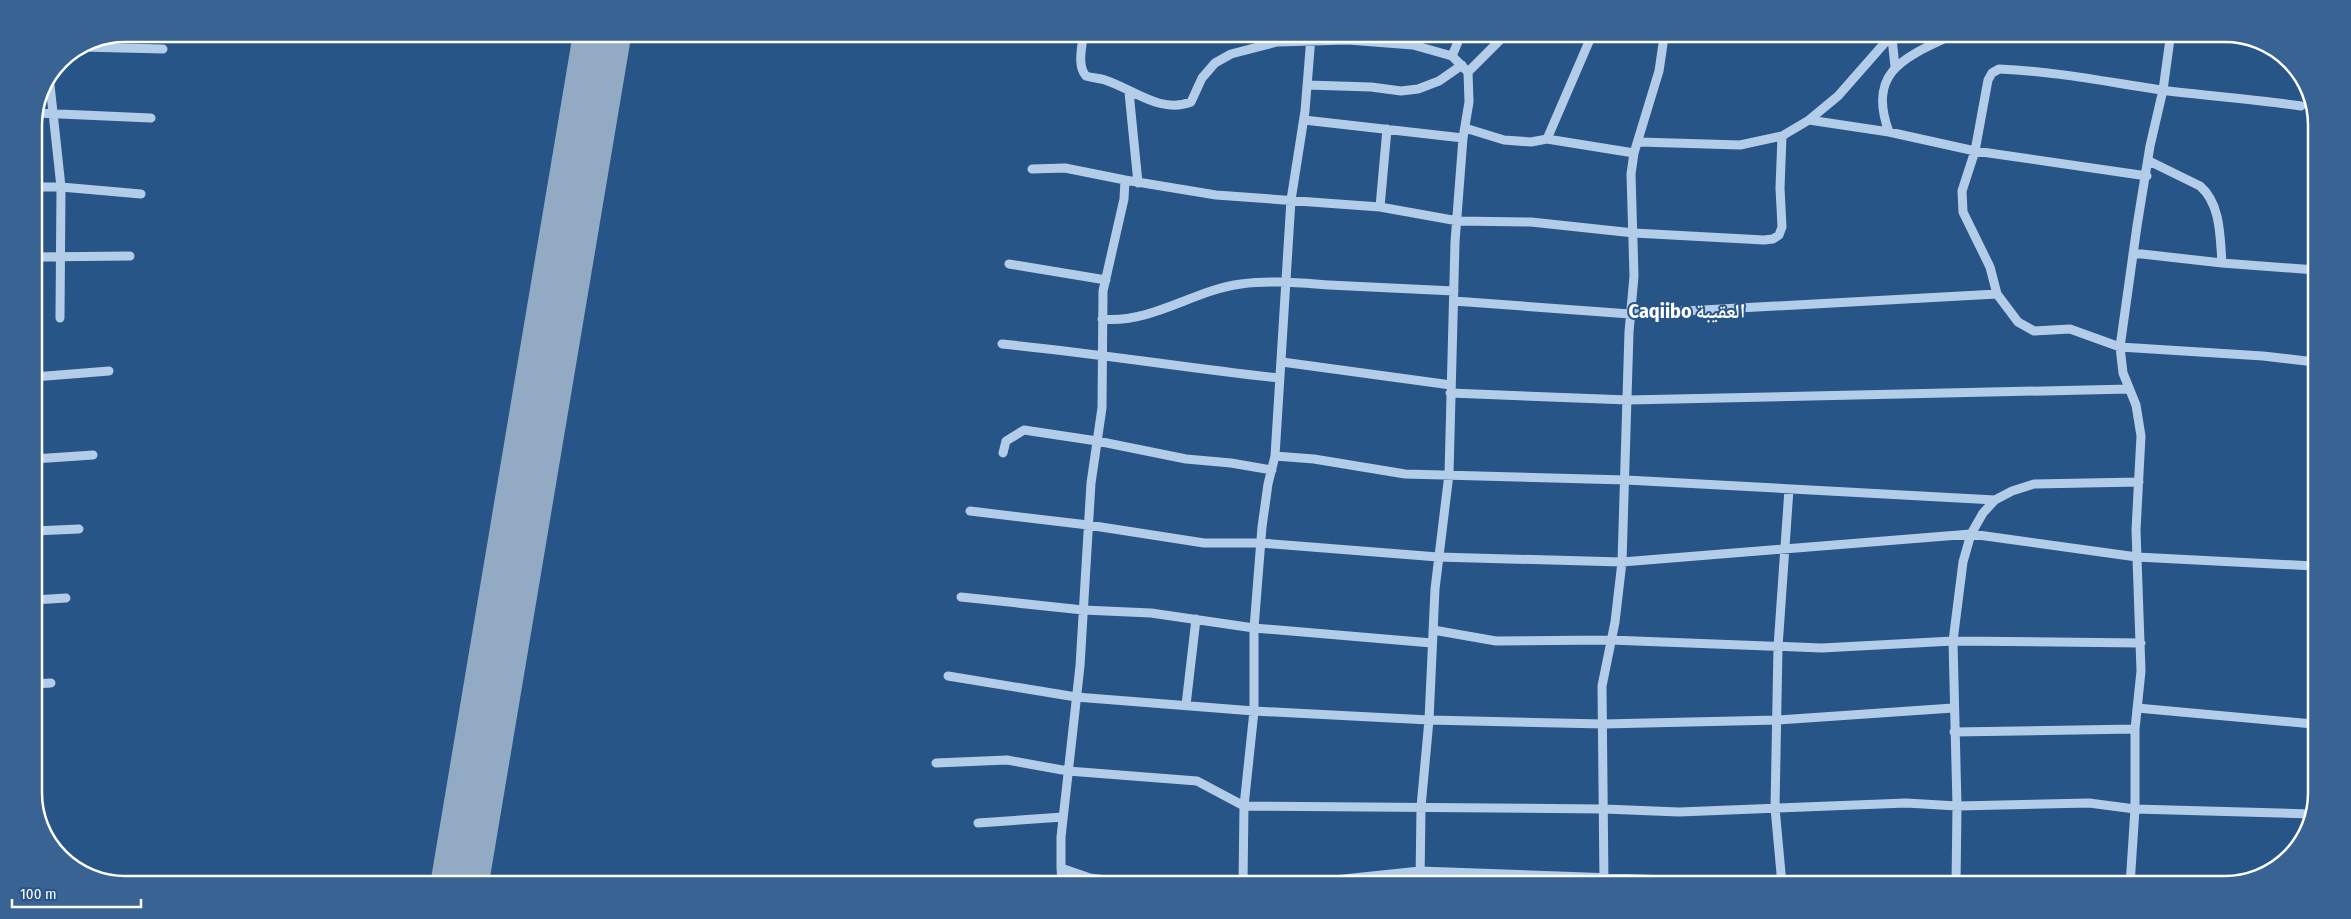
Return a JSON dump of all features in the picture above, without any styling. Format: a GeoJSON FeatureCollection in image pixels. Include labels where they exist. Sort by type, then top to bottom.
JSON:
{"type":"FeatureCollection","features":[{"type":"Feature","properties":{"kind":"street"},"geometry":{"type":"LineString","coordinates":[[1083,42],[1081,63],[1082,72],[1086,76],[1105,80],[1129,92],[1170,106],[1191,102],[1202,78],[1215,63],[1231,54],[1278,42]]}},
{"type":"Feature","properties":{"kind":"street"},"geometry":{"type":"LineString","coordinates":[[1243,876],[1244,806],[1254,711],[1254,628],[1261,543],[1275,456],[1279,378],[1282,362],[1284,282],[1288,253],[1291,200],[1304,120],[1311,42]]}},
{"type":"Feature","properties":{"kind":"street"},"geometry":{"type":"LineString","coordinates":[[1376,42],[1403,44],[1452,56],[1465,69],[1469,102],[1464,133],[1454,291],[1449,474],[1438,557],[1422,807],[1420,876]]}},
{"type":"Feature","properties":{"kind":"street"},"geometry":{"type":"LineString","coordinates":[[1452,56],[1458,42]]}},
{"type":"Feature","properties":{"kind":"street"},"geometry":{"type":"LineString","coordinates":[[1307,85],[1371,87],[1401,91],[1418,90],[1465,69],[1497,42]]}},
{"type":"Feature","properties":{"kind":"street"},"geometry":{"type":"LineString","coordinates":[[1547,139],[1589,42]]}},
{"type":"Feature","properties":{"kind":"street"},"geometry":{"type":"LineString","coordinates":[[1604,876],[1602,686],[1615,622],[1622,562],[1630,314],[1634,276],[1632,174],[1634,154],[1660,71],[1663,42]]}},
{"type":"Feature","properties":{"kind":"street"},"geometry":{"type":"LineString","coordinates":[[1639,142],[1740,145],[1782,136],[1809,120],[1838,96],[1887,42]]}},
{"type":"Feature","properties":{"kind":"street"},"geometry":{"type":"LineString","coordinates":[[1889,132],[1883,115],[1881,100],[1895,66],[1892,42]]}},
{"type":"Feature","properties":{"kind":"street"},"geometry":{"type":"LineString","coordinates":[[1895,66],[1939,42]]}},
{"type":"Feature","properties":{"kind":"street"},"geometry":{"type":"LineString","coordinates":[[2131,876],[2135,809],[2135,730],[2141,643],[2136,530],[2140,482],[2140,420],[2123,373],[2120,347],[2133,253],[2148,161],[2163,90],[2169,42]]}},
{"type":"Feature","properties":{"kind":"street"},"geometry":{"type":"LineString","coordinates":[[99,47],[163,49]]}},
{"type":"Feature","properties":{"kind":"street"},"geometry":{"type":"LineString","coordinates":[[2301,106],[2246,98],[2163,90],[2069,75],[1999,69],[1992,73],[1988,80],[1975,151],[1962,191],[1963,212],[1990,267],[1997,294],[2015,318],[2025,327],[2040,331],[2070,329],[2120,347],[2263,356],[2308,361]]}},
{"type":"Feature","properties":{"kind":"street"},"geometry":{"type":"LineString","coordinates":[[50,91],[61,187],[60,318]]}},
{"type":"Feature","properties":{"kind":"street"},"geometry":{"type":"LineString","coordinates":[[1129,92],[1138,183]]}},
{"type":"Feature","properties":{"kind":"street"},"geometry":{"type":"LineString","coordinates":[[44,113],[151,118]]}},
{"type":"Feature","properties":{"kind":"street"},"geometry":{"type":"LineString","coordinates":[[1304,120],[1386,129],[1464,133],[1504,140],[1531,142],[1547,139],[1634,154]]}},
{"type":"Feature","properties":{"kind":"street"},"geometry":{"type":"LineString","coordinates":[[1809,120],[1889,132],[1975,151],[2147,176]]}},
{"type":"Feature","properties":{"kind":"street"},"geometry":{"type":"LineString","coordinates":[[1380,207],[1386,129]]}},
{"type":"Feature","properties":{"kind":"street"},"geometry":{"type":"LineString","coordinates":[[1032,168],[1065,168],[1138,183],[1234,197],[1380,207],[1458,221],[1531,222],[1634,233],[1764,240],[1773,239],[1779,235],[1782,227],[1783,213],[1780,188],[1782,136]]}},
{"type":"Feature","properties":{"kind":"street"},"geometry":{"type":"LineString","coordinates":[[2148,161],[2200,186],[2206,191],[2218,217],[2222,263]]}},
{"type":"Feature","properties":{"kind":"street"},"geometry":{"type":"LineString","coordinates":[[1062,876],[1063,817],[1076,697],[1091,483],[1102,408],[1102,319],[1106,280],[1124,199],[1125,180]]}},
{"type":"Feature","properties":{"kind":"street"},"geometry":{"type":"LineString","coordinates":[[42,187],[141,194]]}},
{"type":"Feature","properties":{"kind":"street"},"geometry":{"type":"LineString","coordinates":[[2133,253],[2222,263],[2308,269]]}},
{"type":"Feature","properties":{"kind":"street"},"geometry":{"type":"LineString","coordinates":[[42,257],[130,256]]}},
{"type":"Feature","properties":{"kind":"street"},"geometry":{"type":"LineString","coordinates":[[1009,264],[1106,280]]}},
{"type":"Feature","properties":{"kind":"street"},"geometry":{"type":"LineString","coordinates":[[1102,319],[1125,319],[1216,288],[1243,283],[1284,282],[1454,291]]}},
{"type":"Feature","properties":{"kind":"street"},"geometry":{"type":"LineString","coordinates":[[1454,301],[1630,314],[1997,294]]}},
{"type":"Feature","properties":{"kind":"street"},"geometry":{"type":"LineString","coordinates":[[1002,344],[1103,354],[1165,365],[1279,378]]}},
{"type":"Feature","properties":{"kind":"street"},"geometry":{"type":"LineString","coordinates":[[1282,362],[1451,389],[1628,400],[2129,389]]}},
{"type":"Feature","properties":{"kind":"street"},"geometry":{"type":"LineString","coordinates":[[42,376],[109,371]]}},
{"type":"Feature","properties":{"kind":"street"},"geometry":{"type":"LineString","coordinates":[[1003,453],[1006,441],[1024,430],[1097,441],[1186,460],[1231,463],[1272,470]]}},
{"type":"Feature","properties":{"kind":"street"},"geometry":{"type":"LineString","coordinates":[[42,458],[93,455]]}},
{"type":"Feature","properties":{"kind":"street"},"geometry":{"type":"LineString","coordinates":[[1275,456],[1314,459],[1405,474],[1626,480],[1995,500]]}},
{"type":"Feature","properties":{"kind":"street"},"geometry":{"type":"LineString","coordinates":[[1956,876],[1957,806],[1953,708],[1953,641],[1964,562],[1971,534],[1983,513],[1995,500],[2012,491],[2034,484],[2140,482]]}},
{"type":"Feature","properties":{"kind":"street"},"geometry":{"type":"LineString","coordinates":[[1780,876],[1775,808],[1778,647],[1789,489]]}},
{"type":"Feature","properties":{"kind":"street"},"geometry":{"type":"LineString","coordinates":[[970,511],[1088,525],[1204,544],[1261,543],[1438,557],[1622,562],[1971,534],[2137,557],[2308,566]]}},
{"type":"Feature","properties":{"kind":"street"},"geometry":{"type":"LineString","coordinates":[[43,531],[79,529]]}},
{"type":"Feature","properties":{"kind":"street"},"geometry":{"type":"LineString","coordinates":[[961,597],[1083,610],[1151,612],[1254,628],[1432,643]]}},
{"type":"Feature","properties":{"kind":"street"},"geometry":{"type":"LineString","coordinates":[[43,599],[66,598]]}},
{"type":"Feature","properties":{"kind":"street"},"geometry":{"type":"LineString","coordinates":[[1186,705],[1196,619]]}},
{"type":"Feature","properties":{"kind":"street"},"geometry":{"type":"LineString","coordinates":[[1433,630],[1496,641],[1610,640],[1822,648],[1953,641],[2141,643]]}},
{"type":"Feature","properties":{"kind":"street"},"geometry":{"type":"LineString","coordinates":[[948,676],[1076,697],[1254,711],[1429,720],[1603,724],[1778,720],[1953,708]]}},
{"type":"Feature","properties":{"kind":"street"},"geometry":{"type":"LineString","coordinates":[[43,683],[51,683]]}},
{"type":"Feature","properties":{"kind":"street"},"geometry":{"type":"LineString","coordinates":[[2137,708],[2308,724]]}},
{"type":"Feature","properties":{"kind":"street"},"geometry":{"type":"LineString","coordinates":[[1954,732],[2135,730]]}},
{"type":"Feature","properties":{"kind":"street"},"geometry":{"type":"LineString","coordinates":[[936,763],[1007,760],[1068,771],[1197,781],[1244,806],[1604,809],[1679,812],[1906,803],[1957,806],[2089,803],[2135,809],[2306,814]]}},
{"type":"Feature","properties":{"kind":"street"},"geometry":{"type":"LineString","coordinates":[[978,824],[1063,817]]}},
{"type":"Feature","properties":{"kind":"street"},"geometry":{"type":"LineString","coordinates":[[1061,868],[1084,876]]}},
{"type":"Feature","properties":{"kind":"street"},"geometry":{"type":"LineString","coordinates":[[1372,876],[1420,871],[1512,876]]}},
{"type":"Feature","properties":{"kind":"runway"},"geometry":{"type":"LineString","coordinates":[[461,876],[601,42]]}},
{"type":"Feature","properties":{"kind":"district","name":"Caqiibo العقيبة"},"geometry":{"type":"Point","coordinates":[1687,311]}}]}
